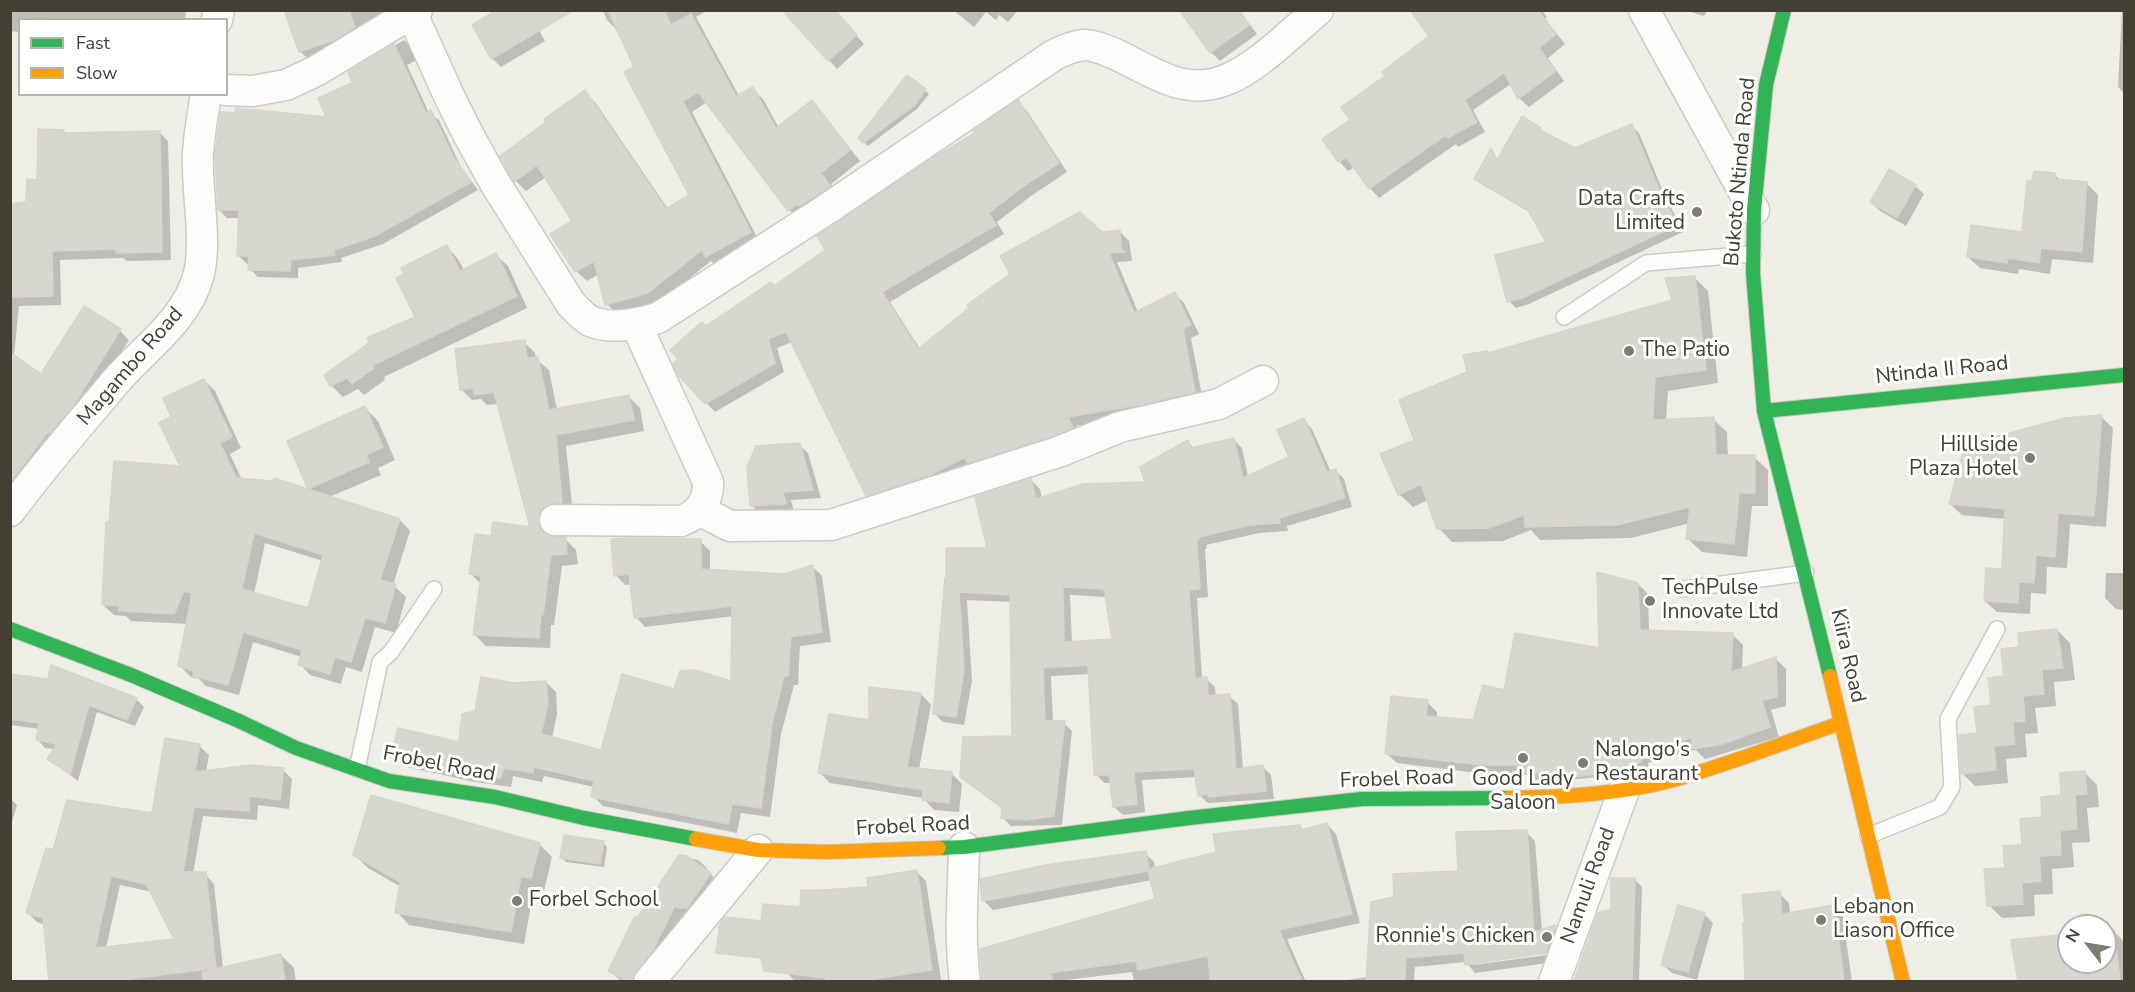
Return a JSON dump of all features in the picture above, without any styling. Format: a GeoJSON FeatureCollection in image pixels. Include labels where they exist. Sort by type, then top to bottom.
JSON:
{"type":"FeatureCollection","features":[{"type":"Feature","properties":{"kind":"street"},"geometry":{"type":"LineString","coordinates":[[228,90],[253,91],[286,85],[316,71],[415,12],[450,98],[469,136],[495,183],[571,304],[588,320],[608,325],[636,324],[658,318],[668,312],[827,209],[1054,55],[1068,48],[1085,45],[1100,48],[1173,83],[1201,86],[1221,82],[1251,66],[1318,10]]}},
{"type":"Feature","properties":{"kind":"street"},"geometry":{"type":"LineString","coordinates":[[1644,10],[1754,210]]}},
{"type":"Feature","properties":{"kind":"street","name":"Bukoto Ntinda Road"},"geometry":{"type":"LineString","coordinates":[[1759,338],[1753,273],[1754,210],[1766,85],[1784,10]]}},
{"type":"Feature","properties":{"kind":"street","name":"Magambo Road"},"geometry":{"type":"LineString","coordinates":[[10,512],[35,477],[118,379],[181,314],[189,300],[199,276],[201,252],[198,154],[206,96]]}},
{"type":"Feature","properties":{"kind":"street"},"geometry":{"type":"LineString","coordinates":[[555,520],[681,520],[689,518],[705,501],[708,482],[636,324]]}},
{"type":"Feature","properties":{"kind":"street","name":"Kiira Road"},"geometry":{"type":"LineString","coordinates":[[1759,338],[1764,411],[1806,573],[1903,981]]}},
{"type":"Feature","properties":{"kind":"street","name":"Ntinda II Road"},"geometry":{"type":"LineString","coordinates":[[1764,411],[2124,375]]}},
{"type":"Feature","properties":{"kind":"street"},"geometry":{"type":"LineString","coordinates":[[699,510],[730,526],[831,525],[1061,452],[1120,427],[1219,404],[1263,381]]}},
{"type":"Feature","properties":{"kind":"street","name":"Frobel Road"},"geometry":{"type":"LineString","coordinates":[[10,628],[131,675],[296,748],[389,780],[495,797],[595,820],[758,850],[828,852],[964,847],[1189,818],[1362,799],[1559,797],[1624,790],[1676,779],[1841,723]]}},
{"type":"Feature","properties":{"kind":"street","name":"Namuli Road"},"geometry":{"type":"LineString","coordinates":[[1554,981],[1624,790]]}},
{"type":"Feature","properties":{"kind":"street"},"geometry":{"type":"LineString","coordinates":[[964,847],[962,927],[965,981]]}},
{"type":"Feature","properties":{"kind":"street"},"geometry":{"type":"LineString","coordinates":[[649,981],[758,850]]}},
{"type":"Feature","properties":{"kind":"lane"},"geometry":{"type":"LineString","coordinates":[[1564,317],[1646,263],[1753,254]]}},
{"type":"Feature","properties":{"kind":"lane"},"geometry":{"type":"LineString","coordinates":[[1683,589],[1806,573]]}},
{"type":"Feature","properties":{"kind":"lane"},"geometry":{"type":"LineString","coordinates":[[357,769],[380,662],[391,652],[434,590]]}},
{"type":"Feature","properties":{"kind":"lane"},"geometry":{"type":"LineString","coordinates":[[1868,836],[1940,807],[1952,788],[1948,719],[1997,629]]}},
{"type":"Feature","properties":{"kind":"building"},"geometry":{"type":"Polygon","coordinates":[[[284,10],[349,10],[355,27],[334,40],[299,52],[284,10]]]}},
{"type":"Feature","properties":{"kind":"building"},"geometry":{"type":"Polygon","coordinates":[[[497,10],[574,10],[491,59],[472,25],[497,10]]]}},
{"type":"Feature","properties":{"kind":"building"},"geometry":{"type":"Polygon","coordinates":[[[608,10],[664,10],[671,25],[691,14],[736,96],[753,87],[776,128],[812,100],[850,150],[821,173],[830,186],[788,211],[698,92],[683,101],[751,232],[705,257],[702,250],[648,293],[605,305],[594,261],[575,272],[550,234],[572,221],[537,165],[514,182],[500,156],[546,122],[544,119],[585,90],[666,209],[689,195],[624,72],[634,67],[608,10]]]}},
{"type":"Feature","properties":{"kind":"building"},"geometry":{"type":"Polygon","coordinates":[[[782,10],[835,10],[857,35],[828,61],[782,10]]]}},
{"type":"Feature","properties":{"kind":"building"},"geometry":{"type":"Polygon","coordinates":[[[1179,10],[1239,10],[1249,25],[1210,53],[1179,10]]]}},
{"type":"Feature","properties":{"kind":"building"},"geometry":{"type":"Polygon","coordinates":[[[1410,10],[1538,10],[1556,34],[1539,48],[1556,71],[1518,99],[1504,73],[1465,100],[1477,122],[1448,138],[1446,135],[1369,189],[1346,157],[1338,162],[1322,139],[1350,120],[1341,107],[1385,76],[1382,72],[1429,36],[1410,10]]]}},
{"type":"Feature","properties":{"kind":"building"},"geometry":{"type":"Polygon","coordinates":[[[394,44],[426,113],[431,110],[454,158],[471,182],[375,236],[334,250],[335,255],[291,260],[290,271],[248,270],[249,256],[237,256],[239,210],[218,210],[215,155],[221,112],[235,113],[236,108],[326,117],[318,98],[352,83],[348,72],[394,44]]]}},
{"type":"Feature","properties":{"kind":"building"},"geometry":{"type":"Polygon","coordinates":[[[907,75],[926,89],[914,106],[863,143],[858,138],[907,75]]]}},
{"type":"Feature","properties":{"kind":"building"},"geometry":{"type":"Polygon","coordinates":[[[1018,100],[1059,163],[1022,187],[989,213],[996,225],[882,292],[918,349],[969,308],[967,305],[1010,274],[1000,256],[1080,212],[1102,232],[1120,230],[1121,249],[1125,252],[1109,253],[1134,313],[1175,292],[1191,325],[1183,329],[1195,392],[1068,417],[1073,428],[967,463],[965,457],[930,475],[866,496],[786,332],[768,339],[775,363],[705,404],[679,376],[673,364],[678,359],[670,350],[702,322],[706,326],[771,282],[774,286],[825,250],[817,236],[933,158],[975,133],[973,131],[1018,100]]]}},
{"type":"Feature","properties":{"kind":"building"},"geometry":{"type":"Polygon","coordinates":[[[1522,116],[1541,128],[1540,130],[1575,148],[1632,124],[1677,225],[1522,298],[1507,302],[1495,255],[1546,242],[1527,209],[1474,179],[1491,148],[1497,160],[1522,116]]]}},
{"type":"Feature","properties":{"kind":"building"},"geometry":{"type":"Polygon","coordinates":[[[38,129],[64,130],[64,133],[160,131],[162,252],[116,253],[116,249],[52,251],[53,296],[12,297],[10,204],[26,202],[27,179],[37,180],[38,129]]]}},
{"type":"Feature","properties":{"kind":"building"},"geometry":{"type":"Polygon","coordinates":[[[1889,169],[1916,185],[1897,218],[1870,202],[1889,169]]]}},
{"type":"Feature","properties":{"kind":"building"},"geometry":{"type":"Polygon","coordinates":[[[2034,171],[2055,173],[2055,179],[2087,182],[2082,252],[2041,248],[2039,263],[2008,258],[2007,263],[1967,257],[1971,225],[2022,232],[2027,181],[2032,181],[2034,171]]]}},
{"type":"Feature","properties":{"kind":"building"},"geometry":{"type":"Polygon","coordinates":[[[447,245],[460,271],[496,253],[517,296],[373,365],[374,368],[352,384],[347,378],[330,386],[324,375],[369,343],[367,338],[415,317],[396,278],[404,274],[401,268],[447,245]]]}},
{"type":"Feature","properties":{"kind":"building"},"geometry":{"type":"Polygon","coordinates":[[[1695,276],[1706,370],[1655,377],[1653,420],[1714,417],[1716,455],[1755,455],[1755,493],[1739,493],[1734,544],[1686,539],[1690,507],[1617,525],[1525,527],[1524,515],[1489,528],[1437,529],[1421,484],[1398,495],[1380,454],[1414,440],[1399,400],[1467,372],[1463,355],[1487,351],[1488,353],[1672,300],[1665,278],[1695,276]]]}},
{"type":"Feature","properties":{"kind":"building"},"geometry":{"type":"Polygon","coordinates":[[[84,306],[121,329],[73,406],[50,433],[48,432],[10,482],[10,352],[41,374],[84,306]]]}},
{"type":"Feature","properties":{"kind":"building"},"geometry":{"type":"Polygon","coordinates":[[[525,340],[527,358],[538,357],[549,410],[629,395],[634,420],[556,435],[562,503],[546,505],[540,512],[538,520],[540,529],[546,535],[566,537],[567,554],[551,555],[539,638],[473,635],[481,576],[469,574],[475,534],[491,536],[493,522],[530,527],[494,392],[474,395],[473,388],[460,390],[455,349],[525,340]]]}},
{"type":"Feature","properties":{"kind":"building"},"geometry":{"type":"Polygon","coordinates":[[[204,379],[232,437],[220,443],[236,478],[273,481],[274,478],[400,519],[380,580],[396,584],[385,623],[365,618],[351,662],[335,657],[330,674],[298,665],[302,650],[243,632],[228,685],[193,676],[194,671],[178,666],[192,593],[184,591],[174,614],[119,611],[119,606],[102,605],[106,522],[109,522],[114,461],[180,466],[159,423],[171,417],[163,398],[204,379]],[[254,533],[242,589],[308,608],[323,555],[254,533]]]}},
{"type":"Feature","properties":{"kind":"building"},"geometry":{"type":"Polygon","coordinates":[[[365,406],[383,447],[366,455],[369,462],[308,489],[287,441],[365,406]]]}},
{"type":"Feature","properties":{"kind":"building","name":"Hilllside Plaza Hotel"},"geometry":{"type":"Polygon","coordinates":[[[2102,415],[2094,516],[2058,513],[2055,557],[2036,555],[2034,583],[2019,582],[2018,603],[1984,601],[1986,568],[2002,569],[2005,509],[1949,504],[1965,445],[2065,418],[2102,415]]]}},
{"type":"Feature","properties":{"kind":"building"},"geometry":{"type":"Polygon","coordinates":[[[1304,418],[1327,472],[1336,469],[1345,498],[1279,518],[1280,523],[1250,525],[1199,537],[1197,541],[1200,589],[1189,590],[1195,678],[1207,677],[1208,696],[1230,694],[1236,769],[1263,765],[1266,791],[1198,796],[1194,769],[1134,772],[1137,804],[1113,807],[1109,775],[1094,775],[1088,665],[1043,668],[1045,721],[1065,721],[1054,816],[1026,820],[1001,818],[1002,807],[960,777],[963,737],[1012,736],[1010,595],[959,592],[964,671],[956,717],[933,714],[946,578],[946,548],[987,548],[975,497],[1031,479],[1036,499],[1083,484],[1145,482],[1140,467],[1188,440],[1191,448],[1234,438],[1243,478],[1289,457],[1277,430],[1304,418]],[[1063,587],[1064,642],[1112,639],[1104,589],[1063,587]]]}},
{"type":"Feature","properties":{"kind":"building"},"geometry":{"type":"Polygon","coordinates":[[[800,443],[813,490],[783,492],[786,504],[750,506],[747,467],[756,446],[800,443]]]}},
{"type":"Feature","properties":{"kind":"building"},"geometry":{"type":"Polygon","coordinates":[[[611,539],[701,539],[701,569],[784,574],[813,565],[822,632],[791,637],[788,676],[784,676],[772,724],[761,808],[732,804],[728,824],[591,797],[594,781],[534,767],[533,773],[504,768],[501,778],[495,778],[391,757],[398,728],[459,742],[462,714],[475,711],[481,677],[514,683],[546,681],[548,703],[541,734],[601,750],[622,674],[674,689],[680,671],[695,670],[731,681],[732,606],[634,618],[629,574],[614,576],[611,539]]]}},
{"type":"Feature","properties":{"kind":"building"},"geometry":{"type":"Polygon","coordinates":[[[1597,572],[1638,583],[1640,630],[1733,633],[1731,672],[1776,657],[1777,697],[1762,700],[1770,727],[1722,744],[1693,749],[1691,738],[1639,753],[1641,762],[1613,772],[1571,777],[1571,773],[1526,773],[1526,765],[1482,765],[1385,754],[1391,696],[1428,700],[1426,716],[1473,720],[1483,685],[1504,690],[1515,633],[1599,648],[1597,572]]]}},
{"type":"Feature","properties":{"kind":"building"},"geometry":{"type":"Polygon","coordinates":[[[2057,629],[2063,668],[2042,670],[2044,694],[2023,696],[2025,721],[2013,722],[2015,744],[1994,746],[1996,770],[1961,774],[1959,735],[1977,733],[1974,707],[1991,705],[1988,678],[2004,676],[2001,649],[2019,647],[2018,633],[2057,629]]]}},
{"type":"Feature","properties":{"kind":"building"},"geometry":{"type":"Polygon","coordinates":[[[51,665],[137,698],[127,720],[89,705],[70,774],[47,759],[57,744],[36,740],[39,723],[10,719],[10,674],[48,679],[51,665]]]}},
{"type":"Feature","properties":{"kind":"building"},"geometry":{"type":"Polygon","coordinates":[[[869,687],[921,693],[907,767],[952,772],[949,803],[922,800],[923,790],[818,773],[829,714],[869,720],[869,687]]]}},
{"type":"Feature","properties":{"kind":"building"},"geometry":{"type":"Polygon","coordinates":[[[165,738],[200,744],[195,772],[251,765],[284,768],[280,800],[249,796],[249,811],[194,807],[183,872],[206,872],[216,968],[130,979],[130,981],[49,981],[43,918],[26,913],[46,848],[53,850],[67,800],[152,813],[165,738]],[[111,876],[95,948],[174,939],[146,884],[111,876]]]}},
{"type":"Feature","properties":{"kind":"building"},"geometry":{"type":"Polygon","coordinates":[[[2085,771],[2087,794],[2075,795],[2077,829],[2060,831],[2061,855],[2039,856],[2041,881],[2022,883],[2023,904],[1987,906],[1984,869],[2005,868],[2003,846],[2022,845],[2020,819],[2042,817],[2041,797],[2061,795],[2060,773],[2085,771]]]}},
{"type":"Feature","properties":{"kind":"building"},"geometry":{"type":"Polygon","coordinates":[[[371,795],[540,843],[531,879],[521,876],[511,932],[395,913],[400,882],[353,855],[371,795]]]}},
{"type":"Feature","properties":{"kind":"building"},"geometry":{"type":"Polygon","coordinates":[[[1327,823],[1352,914],[1279,930],[1302,981],[1210,981],[1208,956],[1138,970],[1136,961],[1050,973],[1053,981],[982,981],[980,949],[1155,899],[1148,871],[982,901],[980,879],[1046,865],[1146,851],[1149,869],[1216,852],[1213,834],[1300,825],[1301,830],[1327,823]]]}},
{"type":"Feature","properties":{"kind":"building"},"geometry":{"type":"Polygon","coordinates":[[[1527,830],[1534,932],[1556,925],[1546,953],[1465,965],[1464,953],[1406,958],[1405,981],[1366,981],[1371,902],[1394,897],[1393,874],[1458,871],[1456,832],[1527,830]]]}},
{"type":"Feature","properties":{"kind":"building"},"geometry":{"type":"Polygon","coordinates":[[[564,835],[604,841],[600,864],[560,858],[564,835]]]}},
{"type":"Feature","properties":{"kind":"building"},"geometry":{"type":"Polygon","coordinates":[[[679,855],[687,856],[711,873],[687,908],[675,906],[652,952],[636,971],[632,981],[608,971],[635,916],[637,918],[679,855]]]}},
{"type":"Feature","properties":{"kind":"building"},"geometry":{"type":"Polygon","coordinates":[[[917,870],[932,970],[868,981],[825,981],[826,978],[764,971],[761,958],[716,953],[720,924],[725,917],[761,921],[763,904],[800,907],[801,890],[868,887],[867,878],[917,870]]]}},
{"type":"Feature","properties":{"kind":"building"},"geometry":{"type":"Polygon","coordinates":[[[1611,878],[1635,878],[1632,981],[1574,981],[1598,913],[1611,909],[1611,878]]]}},
{"type":"Feature","properties":{"kind":"building"},"geometry":{"type":"Polygon","coordinates":[[[1780,891],[1782,914],[1834,905],[1844,981],[1745,981],[1743,923],[1745,924],[1742,895],[1780,891]]]}},
{"type":"Feature","properties":{"kind":"building"},"geometry":{"type":"Polygon","coordinates":[[[1678,905],[1705,913],[1688,972],[1661,965],[1678,905]]]}},
{"type":"Feature","properties":{"kind":"building"},"geometry":{"type":"Polygon","coordinates":[[[2057,935],[2057,974],[2117,974],[2117,956],[2120,981],[2018,981],[2011,940],[2057,935]]]}},
{"type":"Feature","properties":{"kind":"building"},"geometry":{"type":"Polygon","coordinates":[[[281,954],[285,981],[203,981],[202,972],[281,954]]]}},
{"type":"Feature","properties":{"kind":"traffic: fast"},"geometry":{"type":"LineString","coordinates":[[1784,10],[1766,85],[1754,210],[1753,273],[1764,411],[1830,676]]}},
{"type":"Feature","properties":{"kind":"traffic: fast"},"geometry":{"type":"LineString","coordinates":[[1764,411],[2124,375]]}},
{"type":"Feature","properties":{"kind":"traffic: fast"},"geometry":{"type":"LineString","coordinates":[[10,629],[131,675],[296,748],[389,781],[495,797],[584,818],[696,839]]}},
{"type":"Feature","properties":{"kind":"traffic: fast"},"geometry":{"type":"LineString","coordinates":[[939,848],[964,847],[1189,818],[1362,799],[1509,798]]}},
{"type":"Feature","properties":{"kind":"traffic: slow"},"geometry":{"type":"LineString","coordinates":[[1830,676],[1903,982]]}},
{"type":"Feature","properties":{"kind":"traffic: slow"},"geometry":{"type":"LineString","coordinates":[[1509,798],[1594,794],[1657,784],[1718,766],[1841,723]]}},
{"type":"Feature","properties":{"kind":"traffic: slow"},"geometry":{"type":"LineString","coordinates":[[696,839],[758,850],[828,852],[939,848]]}},
{"type":"Feature","properties":{"kind":"place","name":"Data Crafts Limited"},"geometry":{"type":"Point","coordinates":[1697,212]}},
{"type":"Feature","properties":{"kind":"place","name":"The Patio"},"geometry":{"type":"Point","coordinates":[1629,351]}},
{"type":"Feature","properties":{"kind":"place","name":"Hilllside Plaza Hotel"},"geometry":{"type":"Point","coordinates":[2030,458]}},
{"type":"Feature","properties":{"kind":"place","name":"TechPulse Innovate Ltd"},"geometry":{"type":"Point","coordinates":[1650,601]}},
{"type":"Feature","properties":{"kind":"place","name":"Good Lady Saloon"},"geometry":{"type":"Point","coordinates":[1523,758]}},
{"type":"Feature","properties":{"kind":"place","name":"Nalongo's Restaurant"},"geometry":{"type":"Point","coordinates":[1583,763]}},
{"type":"Feature","properties":{"kind":"place","name":"Forbel School"},"geometry":{"type":"Point","coordinates":[517,901]}},
{"type":"Feature","properties":{"kind":"place","name":"Lebanon Liason Office"},"geometry":{"type":"Point","coordinates":[1821,920]}},
{"type":"Feature","properties":{"kind":"place","name":"Ronnie's Chicken"},"geometry":{"type":"Point","coordinates":[1547,937]}}]}
